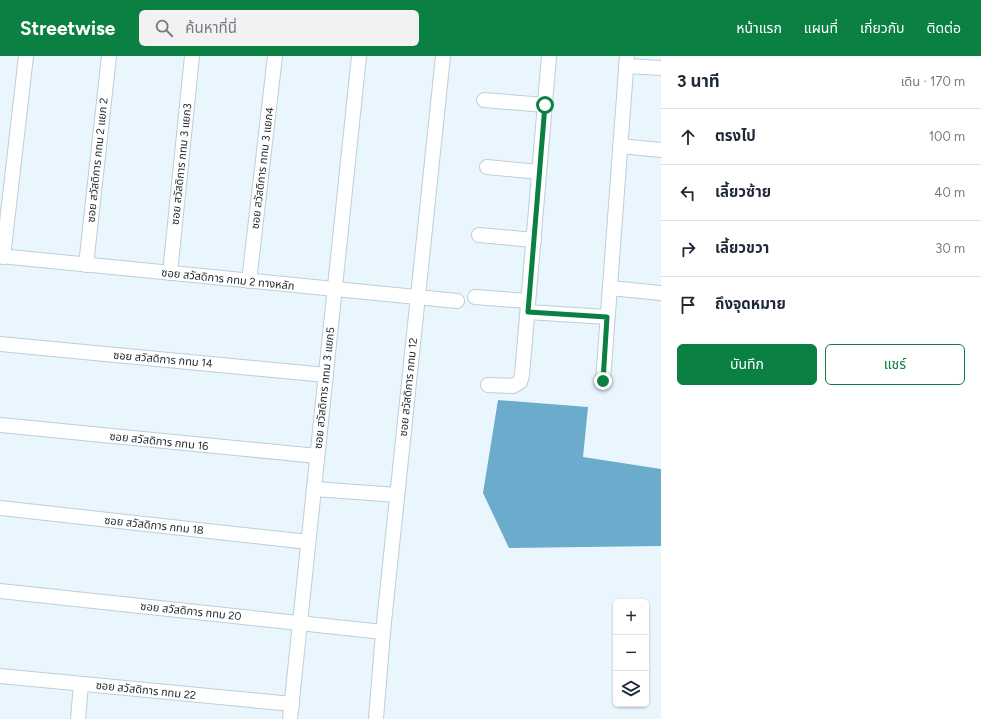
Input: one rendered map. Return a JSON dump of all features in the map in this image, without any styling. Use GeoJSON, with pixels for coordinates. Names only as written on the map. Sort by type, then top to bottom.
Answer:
{"type":"FeatureCollection","features":[{"type":"Feature","properties":{"kind":"street"},"geometry":{"type":"LineString","coordinates":[[2,256],[26,56]]}},
{"type":"Feature","properties":{"kind":"street","name":"ซอย สวัสดิการ กทม 2 แยก 2"},"geometry":{"type":"LineString","coordinates":[[86,265],[109,56]]}},
{"type":"Feature","properties":{"kind":"street","name":"ซอย สวัสดิการ กทม 3 แยก3"},"geometry":{"type":"LineString","coordinates":[[170,273],[192,56]]}},
{"type":"Feature","properties":{"kind":"street","name":"ซอย สวัสดิการ กทม 3 แยก4"},"geometry":{"type":"LineString","coordinates":[[249,281],[275,56]]}},
{"type":"Feature","properties":{"kind":"street","name":"ซอย สวัสดิการ กทม 3 แยก5"},"geometry":{"type":"LineString","coordinates":[[290,719],[359,56]]}},
{"type":"Feature","properties":{"kind":"street","name":"ซอย สวัสดิการ กทม 12"},"geometry":{"type":"LineString","coordinates":[[376,719],[383,632],[443,56]]}},
{"type":"Feature","properties":{"kind":"street"},"geometry":{"type":"LineString","coordinates":[[488,385],[513,386],[520,382],[522,374],[549,56]]}},
{"type":"Feature","properties":{"kind":"street"},"geometry":{"type":"LineString","coordinates":[[603,381],[626,61],[661,68]]}},
{"type":"Feature","properties":{"kind":"street"},"geometry":{"type":"LineString","coordinates":[[484,100],[545,105]]}},
{"type":"Feature","properties":{"kind":"street"},"geometry":{"type":"LineString","coordinates":[[620,146],[661,150]]}},
{"type":"Feature","properties":{"kind":"street"},"geometry":{"type":"LineString","coordinates":[[487,167],[539,172]]}},
{"type":"Feature","properties":{"kind":"street"},"geometry":{"type":"LineString","coordinates":[[479,235],[534,240]]}},
{"type":"Feature","properties":{"kind":"street","name":"ซอย สวัสดิการ กทม 2 ทางหลัก"},"geometry":{"type":"LineString","coordinates":[[2,256],[457,301]]}},
{"type":"Feature","properties":{"kind":"street"},"geometry":{"type":"LineString","coordinates":[[610,288],[661,293]]}},
{"type":"Feature","properties":{"kind":"street"},"geometry":{"type":"LineString","coordinates":[[475,297],[528,307],[607,317]]}},
{"type":"Feature","properties":{"kind":"street","name":"ซอย สวัสดิการ กทม 14"},"geometry":{"type":"LineString","coordinates":[[0,344],[326,374]]}},
{"type":"Feature","properties":{"kind":"street","name":"ซอย สวัสดิการ กทม 16"},"geometry":{"type":"LineString","coordinates":[[0,425],[317,456]]}},
{"type":"Feature","properties":{"kind":"street"},"geometry":{"type":"LineString","coordinates":[[315,488],[397,495]]}},
{"type":"Feature","properties":{"kind":"street","name":"ซอย สวัสดิการ กทม 18"},"geometry":{"type":"LineString","coordinates":[[0,508],[308,542]]}},
{"type":"Feature","properties":{"kind":"street","name":"ซอย สวัสดิการ กทม 20"},"geometry":{"type":"LineString","coordinates":[[0,591],[383,632]]}},
{"type":"Feature","properties":{"kind":"street","name":"ซอย สวัสดิการ กทม 22"},"geometry":{"type":"LineString","coordinates":[[0,676],[292,704]]}},
{"type":"Feature","properties":{"kind":"street"},"geometry":{"type":"LineString","coordinates":[[78,719],[81,684]]}},
{"type":"Feature","properties":{"kind":"water"},"geometry":{"type":"Polygon","coordinates":[[[498,400],[588,407],[583,457],[661,469],[661,546],[509,548],[483,493],[498,400]]]}},
{"type":"Feature","properties":{"kind":"route"},"geometry":{"type":"LineString","coordinates":[[545,105],[528,312],[607,317],[603,381]]}}]}
